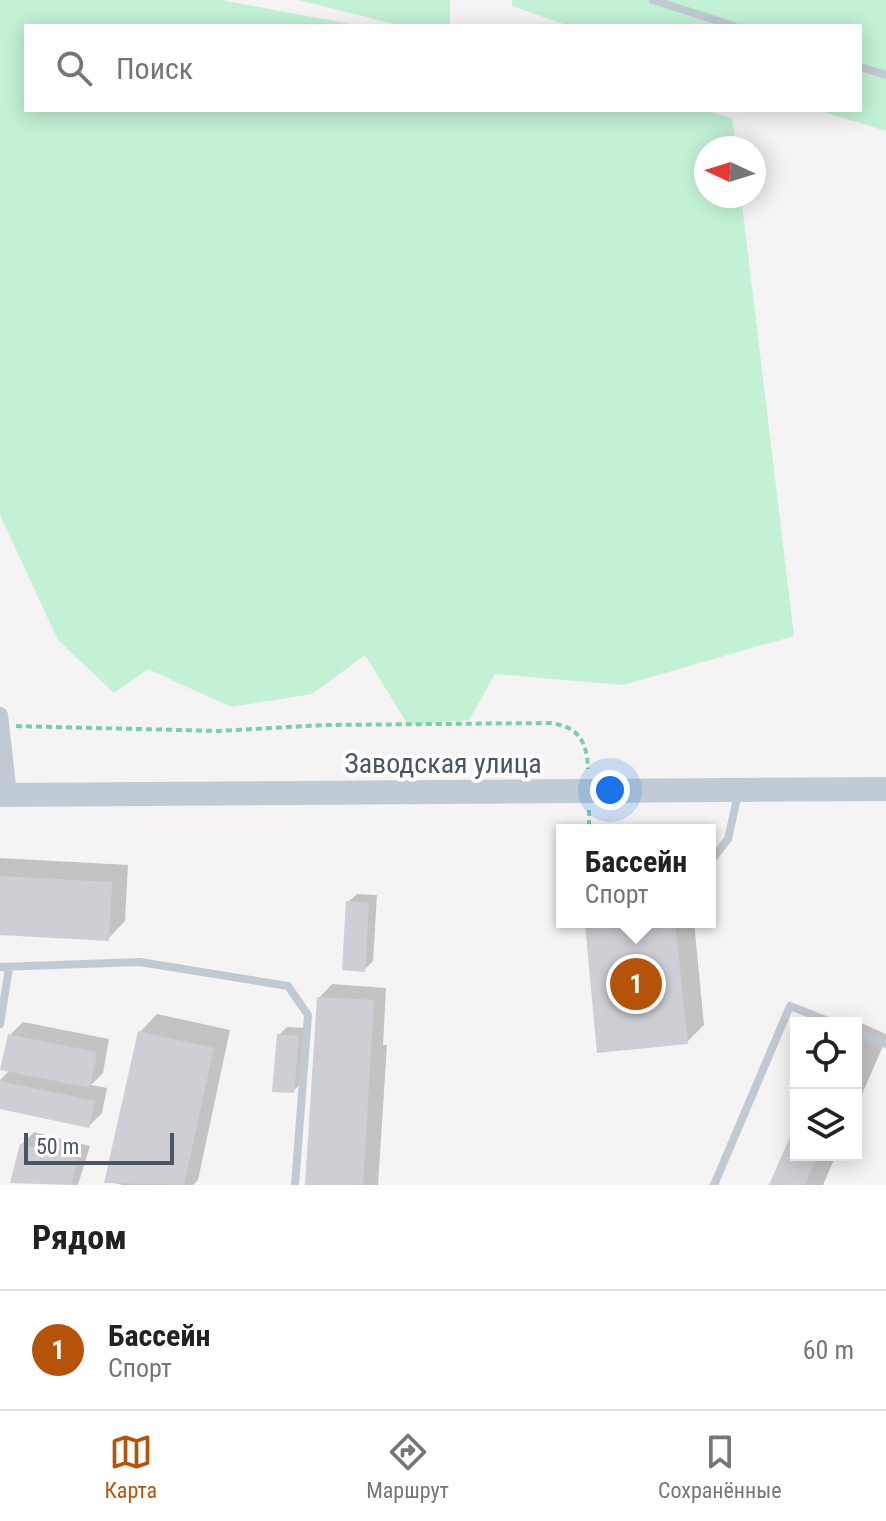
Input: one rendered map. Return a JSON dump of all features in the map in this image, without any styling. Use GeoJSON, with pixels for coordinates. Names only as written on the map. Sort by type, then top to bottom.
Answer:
{"type":"FeatureCollection","features":[{"type":"Feature","properties":{"kind":"main road","name":"Заводская улица"},"geometry":{"type":"LineString","coordinates":[[4,795],[886,789]]}},
{"type":"Feature","properties":{"kind":"street"},"geometry":{"type":"LineString","coordinates":[[1,721],[4,795]]}},
{"type":"Feature","properties":{"kind":"lane"},"geometry":{"type":"LineString","coordinates":[[653,0],[728,24]]}},
{"type":"Feature","properties":{"kind":"lane"},"geometry":{"type":"LineString","coordinates":[[862,68],[886,75]]}},
{"type":"Feature","properties":{"kind":"lane"},"geometry":{"type":"LineString","coordinates":[[716,854],[728,839],[738,789]]}},
{"type":"Feature","properties":{"kind":"lane"},"geometry":{"type":"LineString","coordinates":[[0,1024],[5,968],[140,962],[288,986],[308,1015],[295,1185]]}},
{"type":"Feature","properties":{"kind":"lane"},"geometry":{"type":"LineString","coordinates":[[714,1185],[790,1006],[818,1017]]}},
{"type":"Feature","properties":{"kind":"lane"},"geometry":{"type":"LineString","coordinates":[[862,1034],[886,1044]]}},
{"type":"Feature","properties":{"kind":"path"},"geometry":{"type":"LineString","coordinates":[[1,721],[218,731],[325,725],[551,723],[569,726],[587,749],[589,824]]}},
{"type":"Feature","properties":{"kind":"green space"},"geometry":{"type":"Polygon","coordinates":[[[0,0],[221,0],[350,24],[24,24],[24,112],[711,112],[732,118],[734,136],[694,136],[694,208],[742,208],[794,636],[623,685],[495,674],[469,720],[408,725],[365,655],[312,694],[231,707],[148,669],[114,693],[58,640],[0,515],[0,0]]]}},
{"type":"Feature","properties":{"kind":"green space"},"geometry":{"type":"Polygon","coordinates":[[[299,0],[450,0],[450,24],[394,24],[299,0]]]}},
{"type":"Feature","properties":{"kind":"green space"},"geometry":{"type":"Polygon","coordinates":[[[512,0],[886,0],[886,131],[824,112],[862,112],[862,24],[563,24],[512,6],[512,0]]]}},
{"type":"Feature","properties":{"kind":"building"},"geometry":{"type":"Polygon","coordinates":[[[0,876],[112,882],[109,941],[0,935],[0,876]]]}},
{"type":"Feature","properties":{"kind":"building"},"geometry":{"type":"Polygon","coordinates":[[[346,901],[369,903],[365,972],[342,970],[346,901]]]}},
{"type":"Feature","properties":{"kind":"building"},"geometry":{"type":"Polygon","coordinates":[[[585,928],[676,928],[688,1044],[597,1053],[585,928]]]}},
{"type":"Feature","properties":{"kind":"building"},"geometry":{"type":"Polygon","coordinates":[[[317,997],[374,1000],[363,1185],[305,1185],[317,997]]]}},
{"type":"Feature","properties":{"kind":"building"},"geometry":{"type":"Polygon","coordinates":[[[138,1031],[214,1048],[184,1185],[104,1183],[138,1031]]]}},
{"type":"Feature","properties":{"kind":"building"},"geometry":{"type":"Polygon","coordinates":[[[8,1034],[97,1052],[90,1088],[0,1070],[8,1034]]]}},
{"type":"Feature","properties":{"kind":"building"},"geometry":{"type":"Polygon","coordinates":[[[277,1034],[299,1036],[294,1093],[272,1092],[277,1034]]]}},
{"type":"Feature","properties":{"kind":"building"},"geometry":{"type":"Polygon","coordinates":[[[0,1081],[95,1101],[89,1128],[0,1109],[0,1081]]]}},
{"type":"Feature","properties":{"kind":"building"},"geometry":{"type":"Polygon","coordinates":[[[790,1137],[790,1161],[815,1161],[805,1185],[769,1185],[790,1137]]]}},
{"type":"Feature","properties":{"kind":"building"},"geometry":{"type":"Polygon","coordinates":[[[20,1144],[78,1159],[71,1185],[10,1183],[20,1144]]]}},
{"type":"Feature","properties":{"kind":"place","name":"Бассейн"},"geometry":{"type":"Point","coordinates":[636,984]}}]}
